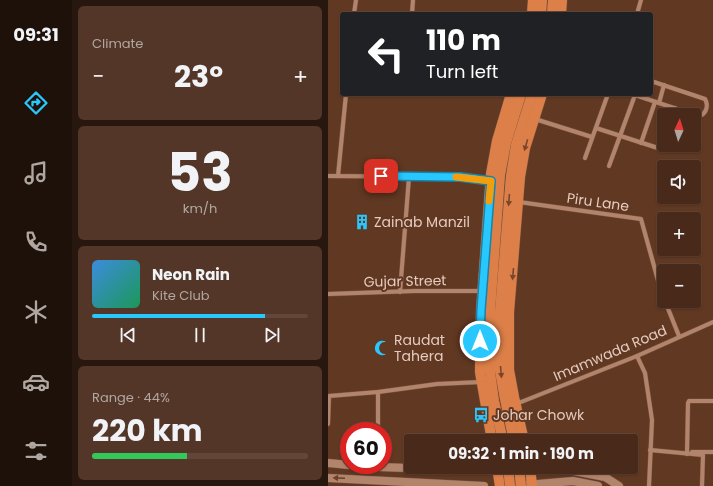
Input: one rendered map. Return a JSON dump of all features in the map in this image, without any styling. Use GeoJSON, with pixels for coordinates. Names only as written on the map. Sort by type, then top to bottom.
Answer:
{"type":"FeatureCollection","features":[{"type":"Feature","properties":{"kind":"main road"},"geometry":{"type":"LineString","coordinates":[[532,12],[533,0]]}},
{"type":"Feature","properties":{"kind":"main road"},"geometry":{"type":"LineString","coordinates":[[541,12],[542,0]]}},
{"type":"Feature","properties":{"kind":"main road"},"geometry":{"type":"LineString","coordinates":[[552,12],[553,0]]}},
{"type":"Feature","properties":{"kind":"main road"},"geometry":{"type":"LineString","coordinates":[[561,12],[562,0]]}},
{"type":"Feature","properties":{"kind":"main road"},"geometry":{"type":"LineString","coordinates":[[491,434],[480,372],[482,291],[491,181],[497,141],[510,96]]}},
{"type":"Feature","properties":{"kind":"main road"},"geometry":{"type":"LineString","coordinates":[[501,434],[494,401],[490,372],[490,311],[500,175],[506,143],[520,96]]}},
{"type":"Feature","properties":{"kind":"main road"},"geometry":{"type":"LineString","coordinates":[[512,434],[500,371],[500,311],[511,176],[516,145],[531,96]]}},
{"type":"Feature","properties":{"kind":"main road"},"geometry":{"type":"LineString","coordinates":[[522,434],[509,370],[509,312],[520,177],[525,148],[541,96]]}},
{"type":"Feature","properties":{"kind":"main road"},"geometry":{"type":"LineString","coordinates":[[328,463],[340,464]]}},
{"type":"Feature","properties":{"kind":"main road"},"geometry":{"type":"LineString","coordinates":[[392,467],[404,467]]}},
{"type":"Feature","properties":{"kind":"main road"},"geometry":{"type":"LineString","coordinates":[[462,474],[462,484]]}},
{"type":"Feature","properties":{"kind":"main road"},"geometry":{"type":"LineString","coordinates":[[498,474],[500,486]]}},
{"type":"Feature","properties":{"kind":"main road"},"geometry":{"type":"LineString","coordinates":[[509,474],[510,486]]}},
{"type":"Feature","properties":{"kind":"main road"},"geometry":{"type":"LineString","coordinates":[[520,474],[521,486]]}},
{"type":"Feature","properties":{"kind":"main road"},"geometry":{"type":"LineString","coordinates":[[531,474],[532,485]]}},
{"type":"Feature","properties":{"kind":"main road"},"geometry":{"type":"LineString","coordinates":[[590,474],[605,477],[619,486]]}},
{"type":"Feature","properties":{"kind":"main road"},"geometry":{"type":"LineString","coordinates":[[328,478],[484,486]]}},
{"type":"Feature","properties":{"kind":"main road"},"geometry":{"type":"LineString","coordinates":[[515,486],[573,481],[598,486]]}},
{"type":"Feature","properties":{"kind":"street"},"geometry":{"type":"LineString","coordinates":[[354,12],[356,0]]}},
{"type":"Feature","properties":{"kind":"street"},"geometry":{"type":"LineString","coordinates":[[412,12],[413,0]]}},
{"type":"Feature","properties":{"kind":"street"},"geometry":{"type":"LineString","coordinates":[[637,12],[641,0]]}},
{"type":"Feature","properties":{"kind":"street"},"geometry":{"type":"LineString","coordinates":[[653,82],[705,99],[707,102],[704,114],[701,116]]}},
{"type":"Feature","properties":{"kind":"street"},"geometry":{"type":"LineString","coordinates":[[641,143],[664,85]]}},
{"type":"Feature","properties":{"kind":"street"},"geometry":{"type":"LineString","coordinates":[[338,176],[346,96]]}},
{"type":"Feature","properties":{"kind":"street"},"geometry":{"type":"LineString","coordinates":[[585,158],[607,96]]}},
{"type":"Feature","properties":{"kind":"street"},"geometry":{"type":"LineString","coordinates":[[608,166],[633,96]]}},
{"type":"Feature","properties":{"kind":"street"},"geometry":{"type":"LineString","coordinates":[[640,96],[675,108]]}},
{"type":"Feature","properties":{"kind":"street"},"geometry":{"type":"LineString","coordinates":[[534,119],[592,137]]}},
{"type":"Feature","properties":{"kind":"street"},"geometry":{"type":"LineString","coordinates":[[596,128],[657,148]]}},
{"type":"Feature","properties":{"kind":"street"},"geometry":{"type":"LineString","coordinates":[[328,176],[460,177],[491,181]]}},
{"type":"Feature","properties":{"kind":"street"},"geometry":{"type":"LineString","coordinates":[[400,292],[409,177]]}},
{"type":"Feature","properties":{"kind":"street","name":"Piru Lane"},"geometry":{"type":"LineString","coordinates":[[519,202],[641,219],[657,277]]}},
{"type":"Feature","properties":{"kind":"street","name":"Gujar Street"},"geometry":{"type":"LineString","coordinates":[[328,294],[482,291]]}},
{"type":"Feature","properties":{"kind":"street"},"geometry":{"type":"LineString","coordinates":[[669,308],[679,336]]}},
{"type":"Feature","properties":{"kind":"street","name":"Imamwada Road"},"geometry":{"type":"LineString","coordinates":[[515,404],[637,356],[713,322]]}},
{"type":"Feature","properties":{"kind":"street"},"geometry":{"type":"LineString","coordinates":[[637,356],[645,373],[652,420],[649,486]]}},
{"type":"Feature","properties":{"kind":"street"},"geometry":{"type":"LineString","coordinates":[[328,424],[329,396],[378,392],[437,384],[482,382]]}},
{"type":"Feature","properties":{"kind":"street"},"geometry":{"type":"LineString","coordinates":[[378,392],[378,422]]}},
{"type":"Feature","properties":{"kind":"street"},"geometry":{"type":"LineString","coordinates":[[687,453],[688,403],[689,401],[713,401]]}},
{"type":"Feature","properties":{"kind":"street"},"geometry":{"type":"LineString","coordinates":[[650,450],[703,455],[702,486]]}},
{"type":"Feature","properties":{"kind":"street"},"geometry":{"type":"LineString","coordinates":[[687,453],[713,452]]}},
{"type":"Feature","properties":{"kind":"slow traffic"},"geometry":{"type":"LineString","coordinates":[[456,177],[491,181],[489,201]]}},
{"type":"Feature","properties":{"kind":"place","name":"Zainab Manzil"},"geometry":{"type":"Point","coordinates":[362,222]}},
{"type":"Feature","properties":{"kind":"place","name":"Raudat Tahera"},"geometry":{"type":"Point","coordinates":[382,348]}},
{"type":"Feature","properties":{"kind":"place","name":"Johar Chowk"},"geometry":{"type":"Point","coordinates":[481,415]}},
{"type":"Feature","properties":{"kind":"route"},"geometry":{"type":"LineString","coordinates":[[381,176],[460,177],[491,181],[480,341]]}}]}
